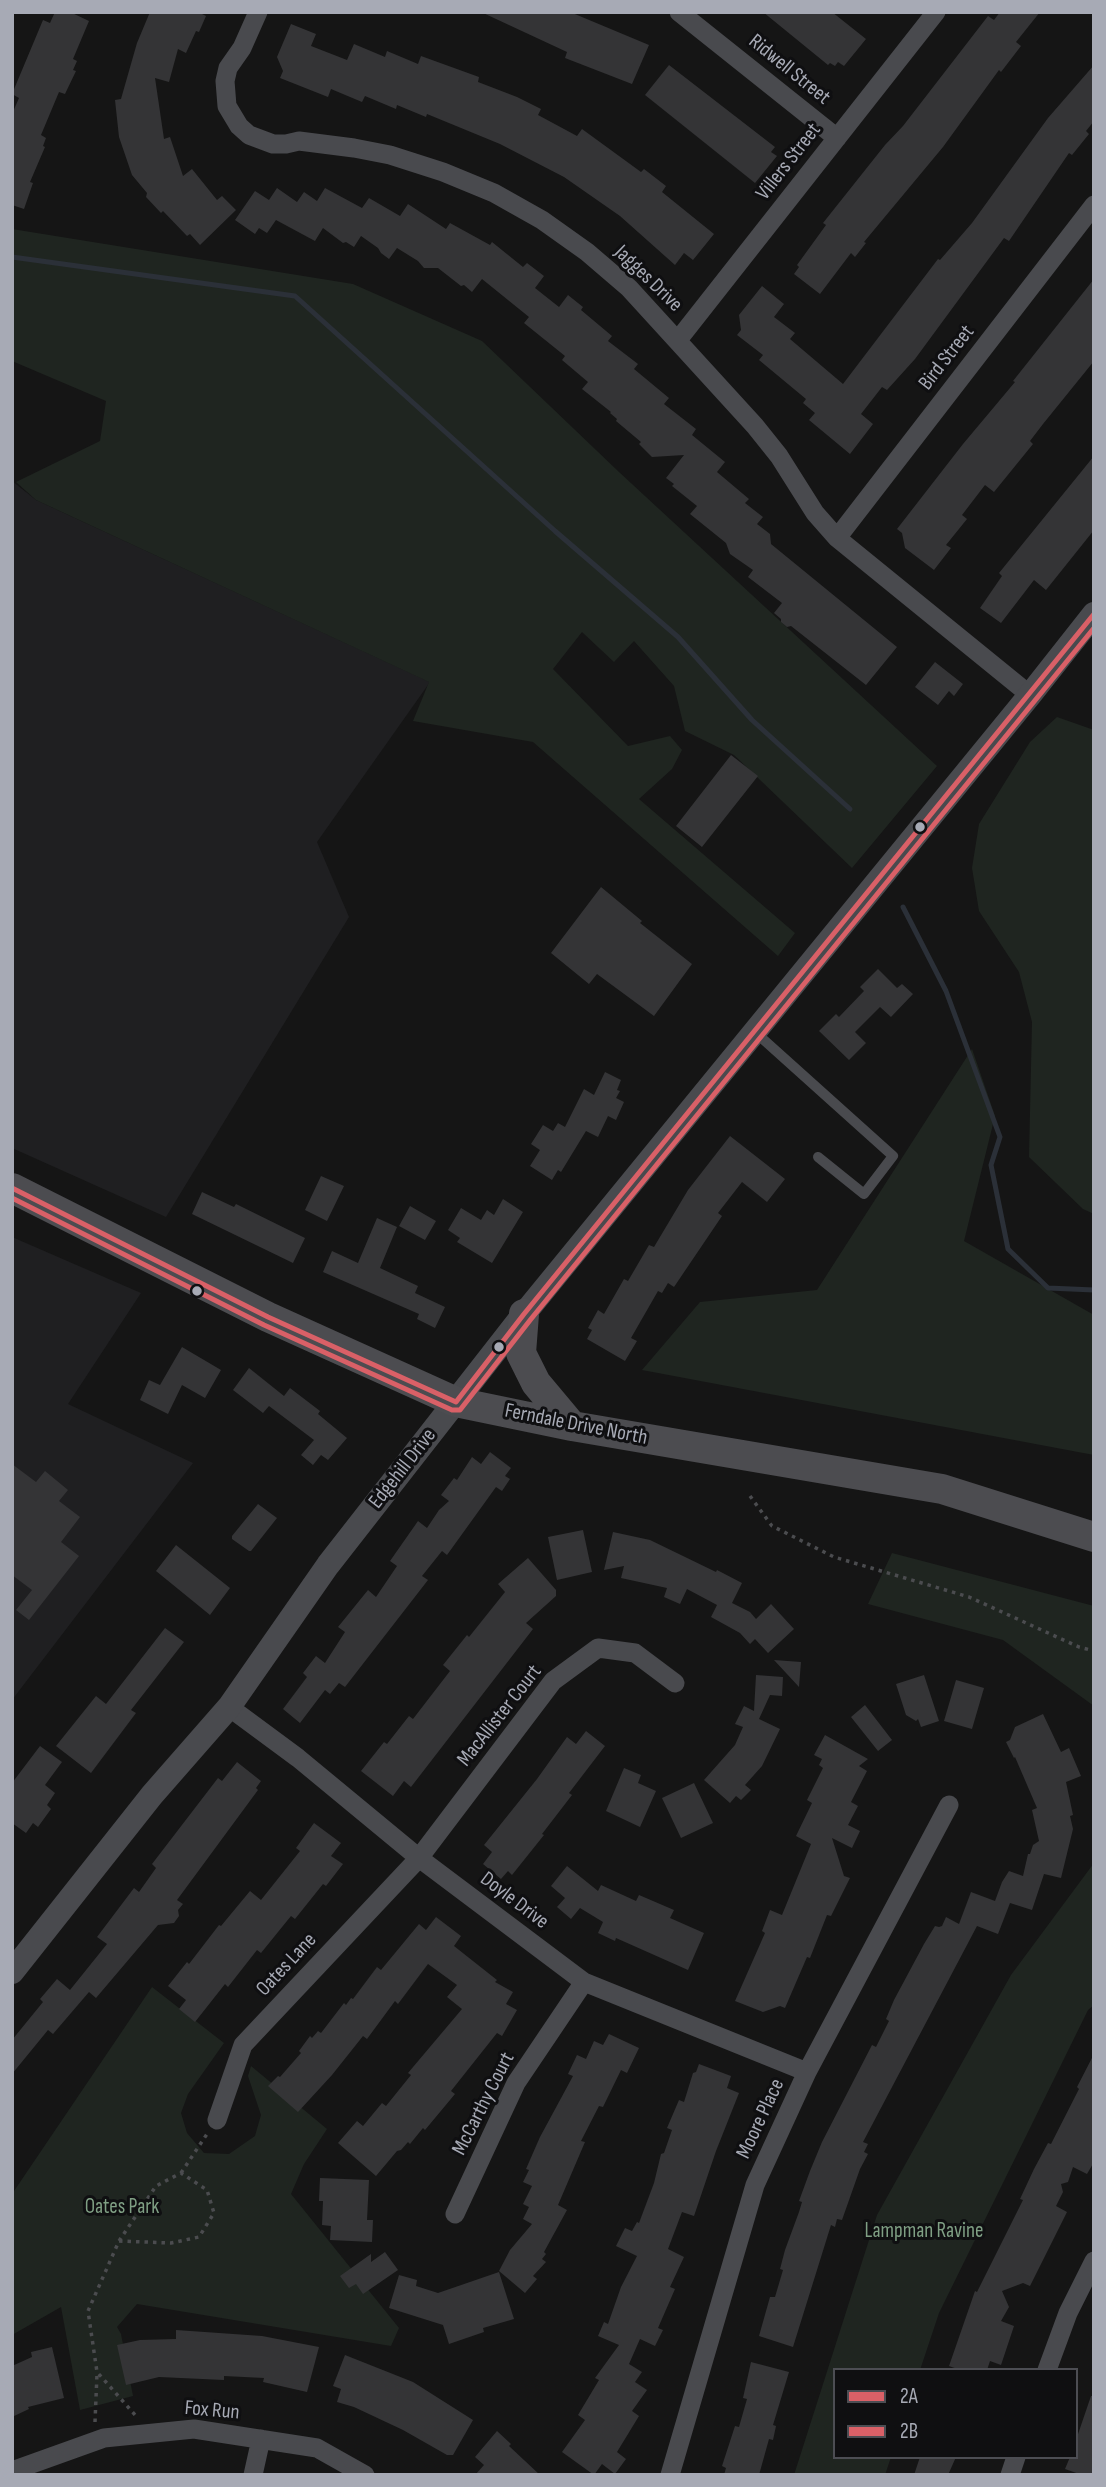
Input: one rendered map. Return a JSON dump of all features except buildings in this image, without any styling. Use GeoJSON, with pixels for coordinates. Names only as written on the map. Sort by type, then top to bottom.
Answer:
{"type":"FeatureCollection","features":[{"type":"Feature","properties":{"kind":"main road","name":"Ferndale Drive North"},"geometry":{"type":"LineString","coordinates":[[12,1188],[268,1317],[456,1402],[572,1426],[943,1489],[1094,1536]]}},
{"type":"Feature","properties":{"kind":"main road"},"geometry":{"type":"LineString","coordinates":[[524,1314],[521,1353],[536,1383],[572,1426]]}},
{"type":"Feature","properties":{"kind":"street","name":"Jagges Drive"},"geometry":{"type":"LineString","coordinates":[[258,12],[242,48],[228,68],[225,81],[227,106],[232,117],[249,135],[272,144],[299,141],[390,155],[443,172],[494,193],[542,220],[587,252],[629,288],[755,426],[779,456],[815,513],[837,538],[1030,695]]}},
{"type":"Feature","properties":{"kind":"street","name":"Ridwell Street"},"geometry":{"type":"LineString","coordinates":[[679,12],[837,138]]}},
{"type":"Feature","properties":{"kind":"street","name":"Villers Street"},"geometry":{"type":"LineString","coordinates":[[678,340],[936,12]]}},
{"type":"Feature","properties":{"kind":"street","name":"Bird Street"},"geometry":{"type":"LineString","coordinates":[[837,538],[1094,205]]}},
{"type":"Feature","properties":{"kind":"street","name":"Edgehill Drive"},"geometry":{"type":"LineString","coordinates":[[12,1972],[152,1796],[229,1707],[328,1565],[524,1314],[1094,614]]}},
{"type":"Feature","properties":{"kind":"street","name":"MacAllister Court"},"geometry":{"type":"LineString","coordinates":[[419,1857],[553,1681],[598,1648],[635,1653],[675,1683]]}},
{"type":"Feature","properties":{"kind":"street","name":"Doyle Drive"},"geometry":{"type":"LineString","coordinates":[[229,1707],[583,1982],[807,2072]]}},
{"type":"Feature","properties":{"kind":"street","name":"Moore Place"},"geometry":{"type":"LineString","coordinates":[[670,2475],[755,2185],[807,2072],[949,1805]]}},
{"type":"Feature","properties":{"kind":"street","name":"Oates Lane"},"geometry":{"type":"LineString","coordinates":[[217,2120],[243,2045],[419,1857]]}},
{"type":"Feature","properties":{"kind":"street","name":"McCarthy Court"},"geometry":{"type":"LineString","coordinates":[[455,2214],[516,2083],[583,1982]]}},
{"type":"Feature","properties":{"kind":"street"},"geometry":{"type":"LineString","coordinates":[[1049,2368],[1068,2313],[1094,2261]]}},
{"type":"Feature","properties":{"kind":"street","name":"Fox Run"},"geometry":{"type":"LineString","coordinates":[[12,2472],[104,2438],[194,2428],[317,2448],[365,2475]]}},
{"type":"Feature","properties":{"kind":"street"},"geometry":{"type":"LineString","coordinates":[[253,2475],[261,2439]]}},
{"type":"Feature","properties":{"kind":"lane"},"geometry":{"type":"LineString","coordinates":[[754,1032],[893,1156],[864,1194],[818,1157]]}},
{"type":"Feature","properties":{"kind":"path"},"geometry":{"type":"LineString","coordinates":[[750,1496],[772,1527],[834,1558],[969,1597],[1079,1647],[1094,1651]]}},
{"type":"Feature","properties":{"kind":"path"},"geometry":{"type":"LineString","coordinates":[[95,2441],[97,2372],[88,2311],[119,2241],[156,2186],[181,2173],[217,2120]]}},
{"type":"Feature","properties":{"kind":"path"},"geometry":{"type":"LineString","coordinates":[[119,2241],[171,2243],[199,2237],[214,2213],[207,2190],[181,2173]]}},
{"type":"Feature","properties":{"kind":"path"},"geometry":{"type":"LineString","coordinates":[[97,2372],[152,2433]]}},
{"type":"Feature","properties":{"kind":"shaded area"},"geometry":{"type":"Polygon","coordinates":[[[12,481],[36,500],[430,682],[317,842],[349,917],[166,1217],[12,1148],[12,481]]]}},
{"type":"Feature","properties":{"kind":"shaded area"},"geometry":{"type":"Polygon","coordinates":[[[12,1237],[141,1293],[68,1404],[193,1463],[12,1700],[12,1237]]]}},
{"type":"Feature","properties":{"kind":"green space"},"geometry":{"type":"Polygon","coordinates":[[[12,229],[353,284],[482,341],[619,472],[937,766],[852,868],[734,755],[685,731],[674,686],[634,641],[614,662],[582,632],[553,669],[628,746],[670,736],[682,750],[672,769],[639,799],[795,933],[778,956],[533,742],[413,721],[429,682],[36,500],[16,482],[100,441],[106,401],[12,361],[12,229]]]}},
{"type":"Feature","properties":{"kind":"green space"},"geometry":{"type":"Polygon","coordinates":[[[1057,717],[1094,730],[1094,1214],[1083,1209],[1029,1157],[1032,1022],[1019,972],[979,911],[972,868],[979,824],[1030,742],[1057,717]]]}},
{"type":"Feature","properties":{"kind":"green space"},"geometry":{"type":"Polygon","coordinates":[[[972,1049],[995,1116],[964,1241],[1094,1315],[1094,1455],[642,1370],[700,1302],[817,1290],[972,1049]]]}},
{"type":"Feature","properties":{"kind":"green space"},"geometry":{"type":"Polygon","coordinates":[[[892,1553],[1094,1606],[1094,1706],[1003,1640],[868,1604],[892,1553]]]}},
{"type":"Feature","properties":{"kind":"green space","name":"Lampman Ravine"},"geometry":{"type":"Polygon","coordinates":[[[1094,1863],[1094,2005],[1088,2010],[939,2313],[921,2368],[833,2368],[833,2459],[890,2459],[885,2475],[794,2475],[877,2215],[1011,1975],[1094,1863]]]}},
{"type":"Feature","properties":{"kind":"green space","name":"Oates Park"},"geometry":{"type":"Polygon","coordinates":[[[152,1987],[224,2043],[188,2094],[181,2113],[187,2133],[204,2153],[229,2154],[255,2136],[261,2115],[248,2076],[251,2066],[327,2129],[304,2164],[291,2194],[399,2328],[391,2346],[137,2304],[117,2327],[121,2334],[133,2396],[80,2410],[61,2307],[12,2335],[12,2194],[152,1987]]]}},
{"type":"Feature","properties":{"kind":"waterway"},"geometry":{"type":"LineString","coordinates":[[12,257],[295,296],[555,531],[678,637],[752,720],[850,809]]}},
{"type":"Feature","properties":{"kind":"waterway"},"geometry":{"type":"LineString","coordinates":[[903,907],[946,991],[1000,1137],[991,1165],[1008,1249],[1048,1288],[1094,1290]]}},
{"type":"Feature","properties":{"kind":"transit line","name":"2A"},"geometry":{"type":"LineString","coordinates":[[12,1188],[268,1317],[456,1402],[524,1314],[1094,614]]}},
{"type":"Feature","properties":{"kind":"transit line","name":"2B"},"geometry":{"type":"LineString","coordinates":[[12,1198],[264,1325],[452,1410],[460,1410],[531,1319],[1094,628]]}}]}
